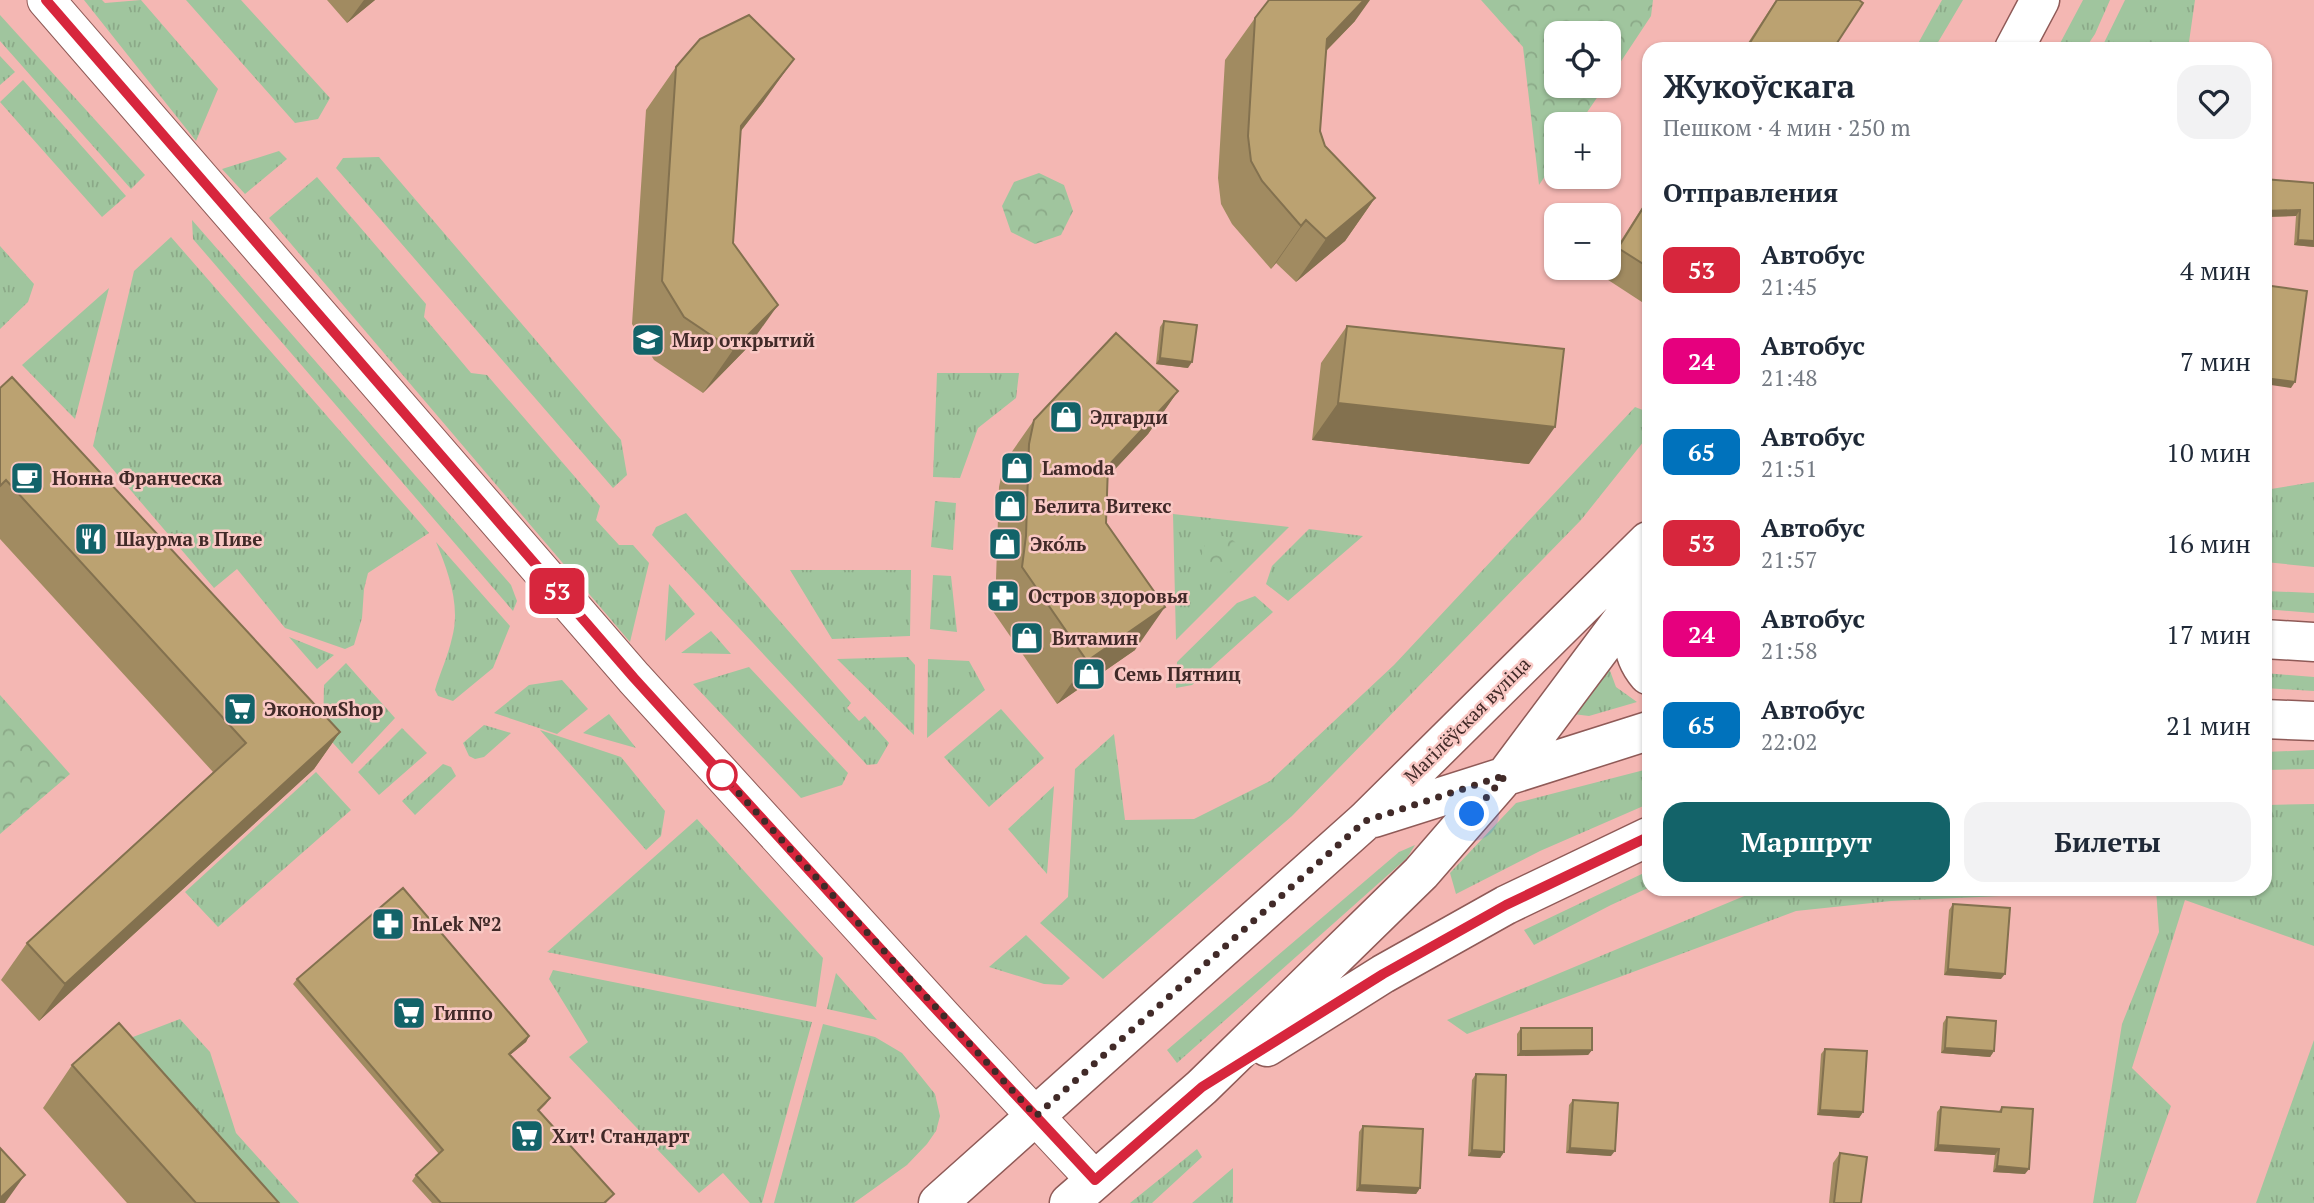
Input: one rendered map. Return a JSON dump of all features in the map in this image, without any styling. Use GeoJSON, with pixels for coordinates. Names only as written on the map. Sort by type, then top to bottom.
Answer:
{"type":"FeatureCollection","features":[{"type":"Feature","properties":{"kind":"main road"},"geometry":{"type":"LineString","coordinates":[[46,0],[626,670],[1036,1116],[1082,1191],[1202,1087],[1421,873],[1506,775],[1642,593]]}},
{"type":"Feature","properties":{"kind":"main road"},"geometry":{"type":"LineString","coordinates":[[2018,42],[2040,0]]}},
{"type":"Feature","properties":{"kind":"main road","name":"Магілёўская вуліца"},"geometry":{"type":"LineString","coordinates":[[938,1203],[1365,821],[1642,547]]}},
{"type":"Feature","properties":{"kind":"main road"},"geometry":{"type":"LineString","coordinates":[[1642,603],[1633,630],[1635,651],[1642,668]]}},
{"type":"Feature","properties":{"kind":"main road"},"geometry":{"type":"LineString","coordinates":[[2272,639],[2314,642]]}},
{"type":"Feature","properties":{"kind":"main road"},"geometry":{"type":"LineString","coordinates":[[2272,719],[2314,721]]}},
{"type":"Feature","properties":{"kind":"main road"},"geometry":{"type":"LineString","coordinates":[[1365,821],[1642,733]]}},
{"type":"Feature","properties":{"kind":"main road"},"geometry":{"type":"LineString","coordinates":[[1202,1087],[1405,961],[1506,905],[1642,840]]}},
{"type":"Feature","properties":{"kind":"green space"},"geometry":{"type":"Polygon","coordinates":[[[84,0],[102,0],[105,3],[141,0],[218,89],[196,141],[84,0]]]}},
{"type":"Feature","properties":{"kind":"green space"},"geometry":{"type":"Polygon","coordinates":[[[186,0],[241,0],[330,98],[318,119],[295,123],[186,0]]]}},
{"type":"Feature","properties":{"kind":"green space"},"geometry":{"type":"Polygon","coordinates":[[[1481,0],[1653,0],[1651,16],[1621,61],[1621,21],[1544,21],[1544,98],[1597,98],[1587,112],[1544,112],[1544,178],[1539,185],[1523,47],[1481,0]]]}},
{"type":"Feature","properties":{"kind":"green space"},"geometry":{"type":"Polygon","coordinates":[[[1942,0],[1963,0],[1938,42],[1919,42],[1942,0]]]}},
{"type":"Feature","properties":{"kind":"green space"},"geometry":{"type":"Polygon","coordinates":[[[2083,0],[2110,0],[2090,42],[2061,42],[2083,0]]]}},
{"type":"Feature","properties":{"kind":"green space"},"geometry":{"type":"Polygon","coordinates":[[[2125,0],[2195,0],[2189,42],[2104,42],[2125,0]]]}},
{"type":"Feature","properties":{"kind":"green space"},"geometry":{"type":"Polygon","coordinates":[[[0,15],[145,175],[131,189],[0,41],[0,15]]]}},
{"type":"Feature","properties":{"kind":"green space"},"geometry":{"type":"Polygon","coordinates":[[[0,56],[15,72],[0,85],[0,56]]]}},
{"type":"Feature","properties":{"kind":"green space"},"geometry":{"type":"Polygon","coordinates":[[[23,80],[126,196],[102,217],[0,102],[23,80]]]}},
{"type":"Feature","properties":{"kind":"green space"},"geometry":{"type":"Polygon","coordinates":[[[279,151],[287,159],[245,194],[222,169],[279,151]]]}},
{"type":"Feature","properties":{"kind":"green space"},"geometry":{"type":"Polygon","coordinates":[[[379,157],[621,440],[627,475],[613,488],[336,168],[343,158],[379,157]]]}},
{"type":"Feature","properties":{"kind":"green space"},"geometry":{"type":"Polygon","coordinates":[[[1039,173],[1064,185],[1073,211],[1061,235],[1035,244],[1011,232],[1002,206],[1014,182],[1039,173]]]}},
{"type":"Feature","properties":{"kind":"green space"},"geometry":{"type":"Polygon","coordinates":[[[317,177],[426,304],[424,317],[471,373],[487,375],[600,506],[596,520],[619,545],[633,545],[649,563],[630,642],[269,218],[317,177]]]}},
{"type":"Feature","properties":{"kind":"green space"},"geometry":{"type":"Polygon","coordinates":[[[192,220],[511,585],[517,601],[513,611],[193,239],[192,220]]]}},
{"type":"Feature","properties":{"kind":"green space"},"geometry":{"type":"Polygon","coordinates":[[[171,237],[429,533],[368,573],[362,618],[354,645],[345,649],[285,628],[237,569],[214,588],[93,446],[134,271],[171,237]]]}},
{"type":"Feature","properties":{"kind":"green space"},"geometry":{"type":"Polygon","coordinates":[[[0,246],[34,284],[28,302],[0,329],[0,246]]]}},
{"type":"Feature","properties":{"kind":"green space"},"geometry":{"type":"Polygon","coordinates":[[[109,288],[75,419],[22,365],[109,288]]]}},
{"type":"Feature","properties":{"kind":"green space"},"geometry":{"type":"Polygon","coordinates":[[[937,373],[1019,373],[1016,398],[978,428],[960,478],[933,477],[937,373]]]}},
{"type":"Feature","properties":{"kind":"green space"},"geometry":{"type":"Polygon","coordinates":[[[1635,407],[1642,410],[1642,444],[1581,520],[1292,816],[1103,979],[1040,923],[1068,897],[1075,769],[1114,734],[1125,820],[1194,819],[1270,781],[1394,665],[1635,407]]]}},
{"type":"Feature","properties":{"kind":"green space"},"geometry":{"type":"Polygon","coordinates":[[[2314,482],[2314,567],[2272,563],[2272,489],[2314,482]]]}},
{"type":"Feature","properties":{"kind":"green space"},"geometry":{"type":"Polygon","coordinates":[[[935,501],[956,503],[953,550],[931,547],[935,501]]]}},
{"type":"Feature","properties":{"kind":"green space"},"geometry":{"type":"Polygon","coordinates":[[[686,513],[851,703],[847,708],[859,721],[865,716],[889,743],[877,764],[867,765],[652,535],[656,527],[686,513]]]}},
{"type":"Feature","properties":{"kind":"green space"},"geometry":{"type":"Polygon","coordinates":[[[1173,514],[1289,527],[1176,640],[1173,514]]]}},
{"type":"Feature","properties":{"kind":"green space"},"geometry":{"type":"Polygon","coordinates":[[[1309,529],[1363,536],[1288,601],[1266,584],[1272,566],[1309,529]]]}},
{"type":"Feature","properties":{"kind":"green space"},"geometry":{"type":"Polygon","coordinates":[[[1221,536],[1234,542],[1240,555],[1234,568],[1221,574],[1208,568],[1202,555],[1208,542],[1221,536]]]}},
{"type":"Feature","properties":{"kind":"green space"},"geometry":{"type":"Polygon","coordinates":[[[436,542],[510,626],[493,668],[453,701],[438,696],[435,690],[450,645],[455,614],[449,577],[436,542]]]}},
{"type":"Feature","properties":{"kind":"green space"},"geometry":{"type":"Polygon","coordinates":[[[790,570],[911,570],[910,636],[832,639],[790,570]]]}},
{"type":"Feature","properties":{"kind":"green space"},"geometry":{"type":"Polygon","coordinates":[[[933,575],[951,576],[957,632],[930,629],[933,575]]]}},
{"type":"Feature","properties":{"kind":"green space"},"geometry":{"type":"Polygon","coordinates":[[[669,584],[695,614],[665,641],[669,584]]]}},
{"type":"Feature","properties":{"kind":"green space"},"geometry":{"type":"Polygon","coordinates":[[[2272,591],[2314,593],[2314,613],[2272,610],[2272,591]]]}},
{"type":"Feature","properties":{"kind":"green space"},"geometry":{"type":"Polygon","coordinates":[[[1255,596],[1273,612],[1192,685],[1176,688],[1177,662],[1237,603],[1255,596]]]}},
{"type":"Feature","properties":{"kind":"green space"},"geometry":{"type":"Polygon","coordinates":[[[711,631],[731,654],[681,653],[711,631]]]}},
{"type":"Feature","properties":{"kind":"green space"},"geometry":{"type":"Polygon","coordinates":[[[289,637],[334,655],[317,669],[289,637]]]}},
{"type":"Feature","properties":{"kind":"green space"},"geometry":{"type":"Polygon","coordinates":[[[908,657],[915,665],[914,735],[837,659],[908,657]]]}},
{"type":"Feature","properties":{"kind":"green space"},"geometry":{"type":"Polygon","coordinates":[[[928,659],[969,661],[985,690],[927,738],[928,659]]]}},
{"type":"Feature","properties":{"kind":"green space"},"geometry":{"type":"Polygon","coordinates":[[[346,663],[395,718],[352,764],[323,732],[324,685],[346,663]]]}},
{"type":"Feature","properties":{"kind":"green space"},"geometry":{"type":"Polygon","coordinates":[[[749,667],[848,773],[842,785],[801,798],[693,684],[749,667]]]}},
{"type":"Feature","properties":{"kind":"green space"},"geometry":{"type":"Polygon","coordinates":[[[1609,668],[1616,687],[1637,702],[1589,716],[1573,714],[1609,668]]]}},
{"type":"Feature","properties":{"kind":"green space"},"geometry":{"type":"Polygon","coordinates":[[[2272,674],[2314,677],[2314,691],[2272,688],[2272,674]]]}},
{"type":"Feature","properties":{"kind":"green space"},"geometry":{"type":"Polygon","coordinates":[[[562,680],[588,709],[557,734],[494,713],[529,685],[562,680]]]}},
{"type":"Feature","properties":{"kind":"green space"},"geometry":{"type":"Polygon","coordinates":[[[0,695],[70,774],[0,834],[0,695]]]}},
{"type":"Feature","properties":{"kind":"green space"},"geometry":{"type":"Polygon","coordinates":[[[1001,709],[1044,758],[989,807],[944,757],[1001,709]]]}},
{"type":"Feature","properties":{"kind":"green space"},"geometry":{"type":"Polygon","coordinates":[[[609,714],[636,748],[583,733],[609,714]]]}},
{"type":"Feature","properties":{"kind":"green space"},"geometry":{"type":"Polygon","coordinates":[[[484,725],[511,733],[484,757],[475,759],[469,756],[463,743],[484,725]]]}},
{"type":"Feature","properties":{"kind":"green space"},"geometry":{"type":"Polygon","coordinates":[[[402,728],[427,753],[379,795],[358,772],[402,728]]]}},
{"type":"Feature","properties":{"kind":"green space"},"geometry":{"type":"Polygon","coordinates":[[[540,730],[621,757],[665,811],[661,836],[646,850],[540,730]]]}},
{"type":"Feature","properties":{"kind":"green space"},"geometry":{"type":"Polygon","coordinates":[[[2314,750],[2314,769],[2272,770],[2272,752],[2314,750]]]}},
{"type":"Feature","properties":{"kind":"green space"},"geometry":{"type":"Polygon","coordinates":[[[443,764],[451,767],[456,776],[415,815],[402,801],[443,764]]]}},
{"type":"Feature","properties":{"kind":"green space"},"geometry":{"type":"Polygon","coordinates":[[[1642,771],[1642,807],[1540,851],[1456,894],[1450,873],[1516,803],[1642,771]]]}},
{"type":"Feature","properties":{"kind":"green space"},"geometry":{"type":"Polygon","coordinates":[[[316,772],[351,810],[218,927],[185,892],[316,772]]]}},
{"type":"Feature","properties":{"kind":"green space"},"geometry":{"type":"Polygon","coordinates":[[[1054,786],[1047,874],[1008,829],[1054,786]]]}},
{"type":"Feature","properties":{"kind":"green space"},"geometry":{"type":"Polygon","coordinates":[[[2314,804],[2314,946],[2185,900],[2132,1068],[2171,1106],[2136,1203],[2093,1203],[2122,1024],[2159,932],[2156,896],[2272,896],[2272,805],[2314,804]]]}},
{"type":"Feature","properties":{"kind":"green space"},"geometry":{"type":"Polygon","coordinates":[[[697,819],[823,958],[816,1007],[547,952],[697,819]]]}},
{"type":"Feature","properties":{"kind":"green space"},"geometry":{"type":"Polygon","coordinates":[[[1415,845],[1407,858],[1177,1063],[1167,1050],[1399,852],[1415,845]]]}},
{"type":"Feature","properties":{"kind":"green space"},"geometry":{"type":"Polygon","coordinates":[[[1642,874],[1642,891],[1534,945],[1524,930],[1642,874]]]}},
{"type":"Feature","properties":{"kind":"green space"},"geometry":{"type":"Polygon","coordinates":[[[1744,896],[2000,896],[1891,901],[1796,911],[1467,1034],[1447,1020],[1744,896]]]}},
{"type":"Feature","properties":{"kind":"green space"},"geometry":{"type":"Polygon","coordinates":[[[1026,935],[1070,978],[1062,985],[1044,984],[989,967],[1026,935]]]}},
{"type":"Feature","properties":{"kind":"green space"},"geometry":{"type":"Polygon","coordinates":[[[553,970],[812,1022],[762,1203],[750,1203],[723,1173],[699,1193],[569,1057],[588,1042],[549,979],[553,970]]]}},
{"type":"Feature","properties":{"kind":"green space"},"geometry":{"type":"Polygon","coordinates":[[[836,973],[877,1020],[827,1009],[836,973]]]}},
{"type":"Feature","properties":{"kind":"green space"},"geometry":{"type":"Polygon","coordinates":[[[180,1019],[210,1052],[236,1133],[299,1203],[219,1203],[112,1045],[180,1019]]]}},
{"type":"Feature","properties":{"kind":"green space"},"geometry":{"type":"Polygon","coordinates":[[[823,1024],[875,1037],[902,1053],[935,1094],[940,1116],[936,1131],[907,1165],[854,1203],[774,1203],[823,1024]]]}},
{"type":"Feature","properties":{"kind":"green space"},"geometry":{"type":"Polygon","coordinates":[[[2314,1040],[2314,1203],[2256,1203],[2314,1040]]]}},
{"type":"Feature","properties":{"kind":"green space"},"geometry":{"type":"Polygon","coordinates":[[[1197,1149],[1202,1157],[1152,1203],[1130,1203],[1197,1149]]]}},
{"type":"Feature","properties":{"kind":"green space"},"geometry":{"type":"Polygon","coordinates":[[[1233,1168],[1233,1203],[1192,1203],[1233,1168]]]}},
{"type":"Feature","properties":{"kind":"building"},"geometry":{"type":"Polygon","coordinates":[[[1269,0],[1364,0],[1327,39],[1320,131],[1325,146],[1375,198],[1326,239],[1306,220],[1301,226],[1262,181],[1251,161],[1248,136],[1255,18],[1269,0]]]}},
{"type":"Feature","properties":{"kind":"building"},"geometry":{"type":"Polygon","coordinates":[[[1777,0],[1859,0],[1863,3],[1838,42],[1750,42],[1777,0]]]}},
{"type":"Feature","properties":{"kind":"building"},"geometry":{"type":"Polygon","coordinates":[[[749,15],[794,59],[741,126],[733,243],[778,305],[733,350],[684,317],[662,281],[676,67],[700,39],[749,15]]]}},
{"type":"Feature","properties":{"kind":"building"},"geometry":{"type":"Polygon","coordinates":[[[2272,180],[2314,183],[2314,241],[2298,240],[2300,210],[2272,211],[2272,180]]]}},
{"type":"Feature","properties":{"kind":"building"},"geometry":{"type":"Polygon","coordinates":[[[1642,210],[1642,263],[1621,250],[1621,243],[1642,210]]]}},
{"type":"Feature","properties":{"kind":"building"},"geometry":{"type":"Polygon","coordinates":[[[2272,286],[2307,291],[2295,382],[2272,379],[2272,286]]]}},
{"type":"Feature","properties":{"kind":"building"},"geometry":{"type":"Polygon","coordinates":[[[1164,321],[1197,325],[1192,362],[1160,358],[1164,321]]]}},
{"type":"Feature","properties":{"kind":"building"},"geometry":{"type":"Polygon","coordinates":[[[1347,326],[1564,349],[1555,427],[1338,403],[1347,326]]]}},
{"type":"Feature","properties":{"kind":"building"},"geometry":{"type":"Polygon","coordinates":[[[1116,333],[1178,391],[1108,466],[1106,523],[1165,607],[1087,661],[1022,567],[1026,536],[1029,444],[1034,420],[1116,333]]]}},
{"type":"Feature","properties":{"kind":"building"},"geometry":{"type":"Polygon","coordinates":[[[12,377],[340,732],[65,984],[27,943],[246,743],[6,480],[0,486],[0,388],[12,377]]]}},
{"type":"Feature","properties":{"kind":"building"},"geometry":{"type":"Polygon","coordinates":[[[403,888],[529,1036],[509,1054],[550,1098],[538,1110],[614,1194],[604,1203],[441,1203],[416,1175],[443,1150],[297,979],[403,888]]]}},
{"type":"Feature","properties":{"kind":"building"},"geometry":{"type":"Polygon","coordinates":[[[1953,904],[2010,908],[2005,974],[1948,969],[1953,904]]]}},
{"type":"Feature","properties":{"kind":"building"},"geometry":{"type":"Polygon","coordinates":[[[1947,1017],[1996,1021],[1994,1051],[1945,1048],[1947,1017]]]}},
{"type":"Feature","properties":{"kind":"building"},"geometry":{"type":"Polygon","coordinates":[[[119,1023],[279,1203],[196,1203],[72,1065],[119,1023]]]}},
{"type":"Feature","properties":{"kind":"building"},"geometry":{"type":"Polygon","coordinates":[[[1521,1028],[1592,1028],[1592,1050],[1521,1051],[1521,1028]]]}},
{"type":"Feature","properties":{"kind":"building"},"geometry":{"type":"Polygon","coordinates":[[[1825,1049],[1867,1051],[1863,1112],[1820,1110],[1825,1049]]]}},
{"type":"Feature","properties":{"kind":"building"},"geometry":{"type":"Polygon","coordinates":[[[1476,1074],[1506,1075],[1504,1152],[1472,1150],[1476,1074]]]}},
{"type":"Feature","properties":{"kind":"building"},"geometry":{"type":"Polygon","coordinates":[[[1573,1100],[1618,1103],[1615,1151],[1570,1148],[1573,1100]]]}},
{"type":"Feature","properties":{"kind":"building"},"geometry":{"type":"Polygon","coordinates":[[[1941,1107],[2001,1112],[2002,1107],[2033,1109],[2029,1169],[1997,1166],[1999,1149],[1938,1145],[1941,1107]]]}},
{"type":"Feature","properties":{"kind":"building"},"geometry":{"type":"Polygon","coordinates":[[[1363,1126],[1423,1129],[1420,1188],[1360,1185],[1363,1126]]]}},
{"type":"Feature","properties":{"kind":"building"},"geometry":{"type":"Polygon","coordinates":[[[0,1148],[25,1175],[0,1198],[0,1148]]]}},
{"type":"Feature","properties":{"kind":"building"},"geometry":{"type":"Polygon","coordinates":[[[1840,1153],[1867,1157],[1861,1203],[1834,1203],[1840,1153]]]}},
{"type":"Feature","properties":{"kind":"bus line","name":"53"},"geometry":{"type":"LineString","coordinates":[[46,0],[587,626],[1095,1180],[1202,1087],[1383,974],[1506,905],[1642,840]]}},
{"type":"Feature","properties":{"kind":"place","name":"Мир открытий"},"geometry":{"type":"Point","coordinates":[648,340]}},
{"type":"Feature","properties":{"kind":"place","name":"Эдгарди"},"geometry":{"type":"Point","coordinates":[1066,417]}},
{"type":"Feature","properties":{"kind":"place","name":"Lamoda"},"geometry":{"type":"Point","coordinates":[1017,468]}},
{"type":"Feature","properties":{"kind":"place","name":"Нонна Франческа"},"geometry":{"type":"Point","coordinates":[27,478]}},
{"type":"Feature","properties":{"kind":"place","name":"Белита Витекс"},"geometry":{"type":"Point","coordinates":[1010,506]}},
{"type":"Feature","properties":{"kind":"place","name":"Шаурма в Пиве"},"geometry":{"type":"Point","coordinates":[91,539]}},
{"type":"Feature","properties":{"kind":"place","name":"Эко́ль"},"geometry":{"type":"Point","coordinates":[1005,544]}},
{"type":"Feature","properties":{"kind":"place","name":"Остров здоровья"},"geometry":{"type":"Point","coordinates":[1003,596]}},
{"type":"Feature","properties":{"kind":"place","name":"Витамин"},"geometry":{"type":"Point","coordinates":[1027,638]}},
{"type":"Feature","properties":{"kind":"place","name":"Семь Пятниц"},"geometry":{"type":"Point","coordinates":[1089,674]}},
{"type":"Feature","properties":{"kind":"place","name":"ЭкономShop"},"geometry":{"type":"Point","coordinates":[240,709]}},
{"type":"Feature","properties":{"kind":"place","name":"InLek №2"},"geometry":{"type":"Point","coordinates":[388,924]}},
{"type":"Feature","properties":{"kind":"place","name":"Гиппо"},"geometry":{"type":"Point","coordinates":[409,1013]}},
{"type":"Feature","properties":{"kind":"place","name":"Хит! Стандарт"},"geometry":{"type":"Point","coordinates":[527,1136]}},
{"type":"Feature","properties":{"kind":"route"},"geometry":{"type":"LineString","coordinates":[[722,775],[1036,1116],[1365,821],[1506,775],[1472,814]]}}]}
